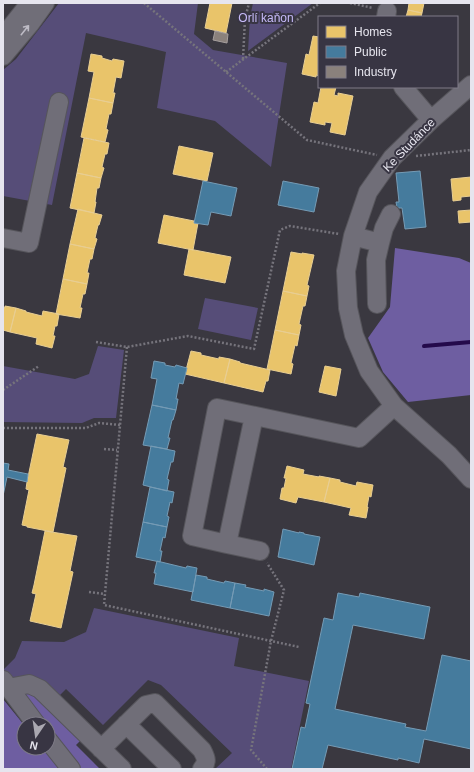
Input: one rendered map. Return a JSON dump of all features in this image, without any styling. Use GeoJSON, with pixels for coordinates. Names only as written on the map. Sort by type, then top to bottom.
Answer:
{"type":"FeatureCollection","features":[{"type":"Feature","properties":{"kind":"street"},"geometry":{"type":"LineString","coordinates":[[3,37],[30,3]]}},
{"type":"Feature","properties":{"kind":"street"},"geometry":{"type":"LineString","coordinates":[[3,56],[46,3]]}},
{"type":"Feature","properties":{"kind":"street","name":"Ke Studánce"},"geometry":{"type":"LineString","coordinates":[[471,85],[431,120],[392,158],[368,192],[353,236],[346,271],[349,315],[354,335],[369,371],[394,406],[449,455],[471,479]]}},
{"type":"Feature","properties":{"kind":"street"},"geometry":{"type":"LineString","coordinates":[[404,88],[431,120]]}},
{"type":"Feature","properties":{"kind":"street"},"geometry":{"type":"LineString","coordinates":[[3,238],[30,244],[59,102]]}},
{"type":"Feature","properties":{"kind":"street"},"geometry":{"type":"LineString","coordinates":[[377,304],[376,260],[384,228],[391,214]]}},
{"type":"Feature","properties":{"kind":"street"},"geometry":{"type":"LineString","coordinates":[[353,236],[380,243]]}},
{"type":"Feature","properties":{"kind":"street"},"geometry":{"type":"LineString","coordinates":[[260,551],[192,536],[217,408],[360,438],[394,406]]}},
{"type":"Feature","properties":{"kind":"street"},"geometry":{"type":"LineString","coordinates":[[227,544],[254,416]]}},
{"type":"Feature","properties":{"kind":"street"},"geometry":{"type":"LineString","coordinates":[[6,684],[30,716]]}},
{"type":"Feature","properties":{"kind":"street"},"geometry":{"type":"LineString","coordinates":[[6,684],[29,684],[40,689],[122,769]]}},
{"type":"Feature","properties":{"kind":"street"},"geometry":{"type":"LineString","coordinates":[[101,749],[146,705],[155,703],[202,750],[206,758],[202,769]]}},
{"type":"Feature","properties":{"kind":"street"},"geometry":{"type":"LineString","coordinates":[[126,724],[172,769]]}},
{"type":"Feature","properties":{"kind":"street"},"geometry":{"type":"LineString","coordinates":[[56,750],[71,769]]}},
{"type":"Feature","properties":{"kind":"path"},"geometry":{"type":"LineString","coordinates":[[144,3],[306,140],[392,158]]}},
{"type":"Feature","properties":{"kind":"path"},"geometry":{"type":"LineString","coordinates":[[243,59],[245,19],[249,3]]}},
{"type":"Feature","properties":{"kind":"path"},"geometry":{"type":"LineString","coordinates":[[226,72],[320,3]]}},
{"type":"Feature","properties":{"kind":"path"},"geometry":{"type":"LineString","coordinates":[[350,3],[387,14]]}},
{"type":"Feature","properties":{"kind":"path"},"geometry":{"type":"LineString","coordinates":[[416,156],[471,150]]}},
{"type":"Feature","properties":{"kind":"path"},"geometry":{"type":"LineString","coordinates":[[96,342],[126,347],[188,336],[254,349],[280,230],[290,226],[353,236]]}},
{"type":"Feature","properties":{"kind":"path"},"geometry":{"type":"LineString","coordinates":[[126,347],[104,605],[299,647]]}},
{"type":"Feature","properties":{"kind":"path"},"geometry":{"type":"LineString","coordinates":[[3,390],[39,366]]}},
{"type":"Feature","properties":{"kind":"path"},"geometry":{"type":"LineString","coordinates":[[3,428],[86,428],[99,423],[120,425]]}},
{"type":"Feature","properties":{"kind":"path"},"geometry":{"type":"LineString","coordinates":[[104,449],[117,450]]}},
{"type":"Feature","properties":{"kind":"path"},"geometry":{"type":"LineString","coordinates":[[260,551],[284,590],[272,641],[251,750],[267,769]]}},
{"type":"Feature","properties":{"kind":"path"},"geometry":{"type":"LineString","coordinates":[[89,592],[105,594]]}},
{"type":"Feature","properties":{"kind":"green space"},"geometry":{"type":"Polygon","coordinates":[[[59,3],[198,3],[194,34],[213,50],[287,63],[271,167],[215,121],[157,108],[166,52],[86,33],[52,205],[3,196],[3,70],[16,59],[59,3]]]}},
{"type":"Feature","properties":{"kind":"green space","name":"Orlí kaňon"},"geometry":{"type":"Polygon","coordinates":[[[253,3],[313,3],[248,51],[250,17],[253,3]]]}},
{"type":"Feature","properties":{"kind":"green space"},"geometry":{"type":"Polygon","coordinates":[[[205,298],[258,308],[251,340],[198,329],[205,298]]]}},
{"type":"Feature","properties":{"kind":"green space"},"geometry":{"type":"Polygon","coordinates":[[[98,346],[124,350],[116,418],[94,418],[82,423],[3,422],[3,366],[75,379],[89,374],[98,346]]]}},
{"type":"Feature","properties":{"kind":"green space"},"geometry":{"type":"Polygon","coordinates":[[[94,608],[239,638],[234,666],[309,681],[291,769],[215,769],[232,753],[161,685],[148,680],[103,725],[66,689],[59,696],[12,679],[3,672],[15,658],[22,641],[64,642],[86,632],[94,608]]]}},
{"type":"Feature","properties":{"kind":"shaded area"},"geometry":{"type":"Polygon","coordinates":[[[395,248],[459,258],[471,263],[471,395],[408,402],[383,372],[368,338],[390,307],[395,248]]]}},
{"type":"Feature","properties":{"kind":"shaded area"},"geometry":{"type":"Polygon","coordinates":[[[26,693],[33,693],[84,737],[76,745],[100,769],[78,769],[56,743],[56,716],[35,716],[23,698],[26,693]]]}},
{"type":"Feature","properties":{"kind":"shaded area"},"geometry":{"type":"Polygon","coordinates":[[[3,699],[17,716],[16,756],[49,756],[60,769],[3,769],[3,699]]]}},
{"type":"Feature","properties":{"kind":"building: Homes"},"geometry":{"type":"Polygon","coordinates":[[[210,3],[232,3],[226,33],[205,28],[210,3]]]}},
{"type":"Feature","properties":{"kind":"building: Homes"},"geometry":{"type":"Polygon","coordinates":[[[409,3],[424,3],[422,13],[408,10],[409,3]]]}},
{"type":"Feature","properties":{"kind":"building: Homes"},"geometry":{"type":"Polygon","coordinates":[[[408,10],[422,13],[421,16],[406,16],[408,10]]]}},
{"type":"Feature","properties":{"kind":"building: Homes"},"geometry":{"type":"Polygon","coordinates":[[[313,36],[318,37],[318,76],[316,75],[316,77],[302,74],[306,54],[309,55],[313,36]]]}},
{"type":"Feature","properties":{"kind":"building: Homes"},"geometry":{"type":"Polygon","coordinates":[[[91,54],[102,56],[102,58],[112,61],[113,59],[124,61],[121,78],[116,77],[113,103],[89,98],[94,72],[88,71],[91,54]]]}},
{"type":"Feature","properties":{"kind":"building: Homes"},"geometry":{"type":"Polygon","coordinates":[[[321,88],[336,88],[334,95],[338,96],[338,93],[353,96],[345,135],[330,132],[332,123],[325,122],[325,125],[310,122],[314,102],[318,103],[321,88]]]}},
{"type":"Feature","properties":{"kind":"building: Homes"},"geometry":{"type":"Polygon","coordinates":[[[89,98],[113,103],[111,114],[109,114],[106,129],[108,130],[105,142],[81,137],[89,98]]]}},
{"type":"Feature","properties":{"kind":"building: Homes"},"geometry":{"type":"Polygon","coordinates":[[[84,138],[109,143],[102,167],[104,168],[101,178],[77,173],[84,138]]]}},
{"type":"Feature","properties":{"kind":"building: Homes"},"geometry":{"type":"Polygon","coordinates":[[[179,146],[213,153],[207,181],[173,174],[179,146]]]}},
{"type":"Feature","properties":{"kind":"building: Homes"},"geometry":{"type":"Polygon","coordinates":[[[77,173],[101,178],[99,188],[97,188],[94,213],[70,208],[77,173]]]}},
{"type":"Feature","properties":{"kind":"building: Homes"},"geometry":{"type":"Polygon","coordinates":[[[471,177],[471,196],[461,197],[461,200],[453,201],[451,179],[471,177]]]}},
{"type":"Feature","properties":{"kind":"building: Homes"},"geometry":{"type":"Polygon","coordinates":[[[78,209],[102,215],[98,225],[95,238],[97,239],[94,249],[70,244],[78,209]]]}},
{"type":"Feature","properties":{"kind":"building: Homes"},"geometry":{"type":"Polygon","coordinates":[[[471,210],[471,222],[459,223],[458,211],[471,210]]]}},
{"type":"Feature","properties":{"kind":"building: Homes"},"geometry":{"type":"Polygon","coordinates":[[[164,215],[198,223],[193,250],[158,243],[164,215]]]}},
{"type":"Feature","properties":{"kind":"building: Homes"},"geometry":{"type":"Polygon","coordinates":[[[70,244],[94,249],[87,273],[89,273],[87,284],[63,279],[70,244]]]}},
{"type":"Feature","properties":{"kind":"building: Homes"},"geometry":{"type":"Polygon","coordinates":[[[189,249],[231,257],[225,283],[184,275],[189,249]]]}},
{"type":"Feature","properties":{"kind":"building: Homes"},"geometry":{"type":"Polygon","coordinates":[[[291,252],[314,255],[307,285],[309,286],[307,296],[283,291],[291,252]]]}},
{"type":"Feature","properties":{"kind":"building: Homes"},"geometry":{"type":"Polygon","coordinates":[[[63,279],[87,284],[80,308],[82,308],[80,318],[56,314],[63,279]]]}},
{"type":"Feature","properties":{"kind":"building: Homes"},"geometry":{"type":"Polygon","coordinates":[[[283,291],[307,296],[299,324],[301,325],[299,335],[275,330],[283,291]]]}},
{"type":"Feature","properties":{"kind":"building: Homes"},"geometry":{"type":"Polygon","coordinates":[[[5,306],[16,308],[10,332],[3,330],[3,307],[5,308],[5,306]]]}},
{"type":"Feature","properties":{"kind":"building: Homes"},"geometry":{"type":"Polygon","coordinates":[[[16,308],[42,316],[43,311],[59,314],[57,326],[55,326],[53,336],[55,336],[52,348],[36,344],[37,338],[10,332],[16,308]]]}},
{"type":"Feature","properties":{"kind":"building: Homes"},"geometry":{"type":"Polygon","coordinates":[[[275,330],[299,335],[291,363],[293,364],[291,374],[267,369],[275,330]]]}},
{"type":"Feature","properties":{"kind":"building: Homes"},"geometry":{"type":"Polygon","coordinates":[[[191,351],[219,359],[219,357],[230,359],[224,383],[185,374],[191,351]]]}},
{"type":"Feature","properties":{"kind":"building: Homes"},"geometry":{"type":"Polygon","coordinates":[[[230,359],[240,363],[270,370],[268,381],[266,381],[263,392],[224,383],[230,359]]]}},
{"type":"Feature","properties":{"kind":"building: Homes"},"geometry":{"type":"Polygon","coordinates":[[[325,366],[341,369],[336,396],[319,392],[325,366]]]}},
{"type":"Feature","properties":{"kind":"building: Homes"},"geometry":{"type":"Polygon","coordinates":[[[37,434],[69,440],[63,467],[66,468],[53,532],[22,525],[29,490],[26,489],[27,482],[37,434]]]}},
{"type":"Feature","properties":{"kind":"building: Homes"},"geometry":{"type":"Polygon","coordinates":[[[287,466],[304,470],[303,474],[330,478],[324,502],[298,497],[296,503],[280,499],[282,488],[284,488],[286,478],[284,478],[287,466]]]}},
{"type":"Feature","properties":{"kind":"building: Homes"},"geometry":{"type":"Polygon","coordinates":[[[330,478],[356,486],[357,482],[373,485],[371,497],[369,496],[366,518],[349,515],[351,508],[324,502],[330,478]]]}},
{"type":"Feature","properties":{"kind":"building: Homes"},"geometry":{"type":"Polygon","coordinates":[[[45,531],[77,536],[70,571],[73,572],[61,628],[30,621],[36,594],[32,593],[45,531]]]}},
{"type":"Feature","properties":{"kind":"building: Public"},"geometry":{"type":"Polygon","coordinates":[[[420,171],[426,227],[405,229],[402,208],[397,208],[396,202],[399,202],[396,173],[420,171]]]}},
{"type":"Feature","properties":{"kind":"building: Public"},"geometry":{"type":"Polygon","coordinates":[[[203,181],[237,188],[231,216],[211,212],[208,225],[194,223],[203,181]]]}},
{"type":"Feature","properties":{"kind":"building: Public"},"geometry":{"type":"Polygon","coordinates":[[[283,181],[319,188],[314,212],[278,205],[283,181]]]}},
{"type":"Feature","properties":{"kind":"building: Public"},"geometry":{"type":"Polygon","coordinates":[[[154,361],[165,363],[165,365],[175,367],[176,365],[187,368],[183,384],[179,383],[176,399],[178,399],[176,410],[152,405],[157,379],[151,378],[154,361]]]}},
{"type":"Feature","properties":{"kind":"building: Public"},"geometry":{"type":"Polygon","coordinates":[[[152,405],[176,410],[172,420],[167,449],[143,445],[152,405]]]}},
{"type":"Feature","properties":{"kind":"building: Public"},"geometry":{"type":"Polygon","coordinates":[[[151,446],[175,451],[167,479],[169,480],[167,491],[143,485],[151,446]]]}},
{"type":"Feature","properties":{"kind":"building: Public"},"geometry":{"type":"Polygon","coordinates":[[[3,463],[9,464],[8,470],[28,474],[27,482],[7,477],[3,496],[3,463]]]}},
{"type":"Feature","properties":{"kind":"building: Public"},"geometry":{"type":"Polygon","coordinates":[[[150,487],[174,492],[167,516],[169,517],[167,527],[143,522],[150,487]]]}},
{"type":"Feature","properties":{"kind":"building: Public"},"geometry":{"type":"Polygon","coordinates":[[[143,522],[167,527],[160,551],[162,551],[160,562],[136,557],[143,522]]]}},
{"type":"Feature","properties":{"kind":"building: Public"},"geometry":{"type":"Polygon","coordinates":[[[283,529],[320,537],[314,565],[278,557],[283,529]]]}},
{"type":"Feature","properties":{"kind":"building: Public"},"geometry":{"type":"Polygon","coordinates":[[[157,561],[186,568],[187,566],[197,568],[193,592],[154,584],[156,573],[154,573],[157,561]]]}},
{"type":"Feature","properties":{"kind":"building: Public"},"geometry":{"type":"Polygon","coordinates":[[[196,575],[224,583],[225,581],[235,583],[230,608],[191,600],[196,575]]]}},
{"type":"Feature","properties":{"kind":"building: Public"},"geometry":{"type":"Polygon","coordinates":[[[235,583],[246,585],[245,587],[264,591],[264,589],[274,592],[269,616],[230,608],[235,583]]]}},
{"type":"Feature","properties":{"kind":"building: Public"},"geometry":{"type":"Polygon","coordinates":[[[338,593],[359,597],[360,593],[430,607],[424,639],[353,625],[335,709],[406,724],[405,727],[426,731],[442,655],[471,661],[471,749],[424,739],[419,763],[328,745],[322,769],[292,769],[301,727],[305,728],[310,704],[306,703],[324,618],[333,620],[338,593]]]}},
{"type":"Feature","properties":{"kind":"building: Industry"},"geometry":{"type":"Polygon","coordinates":[[[215,31],[228,34],[227,43],[213,40],[215,31]]]}},
{"type":"Feature","properties":{"kind":"waterway"},"geometry":{"type":"LineString","coordinates":[[424,346],[471,342]]}}]}
